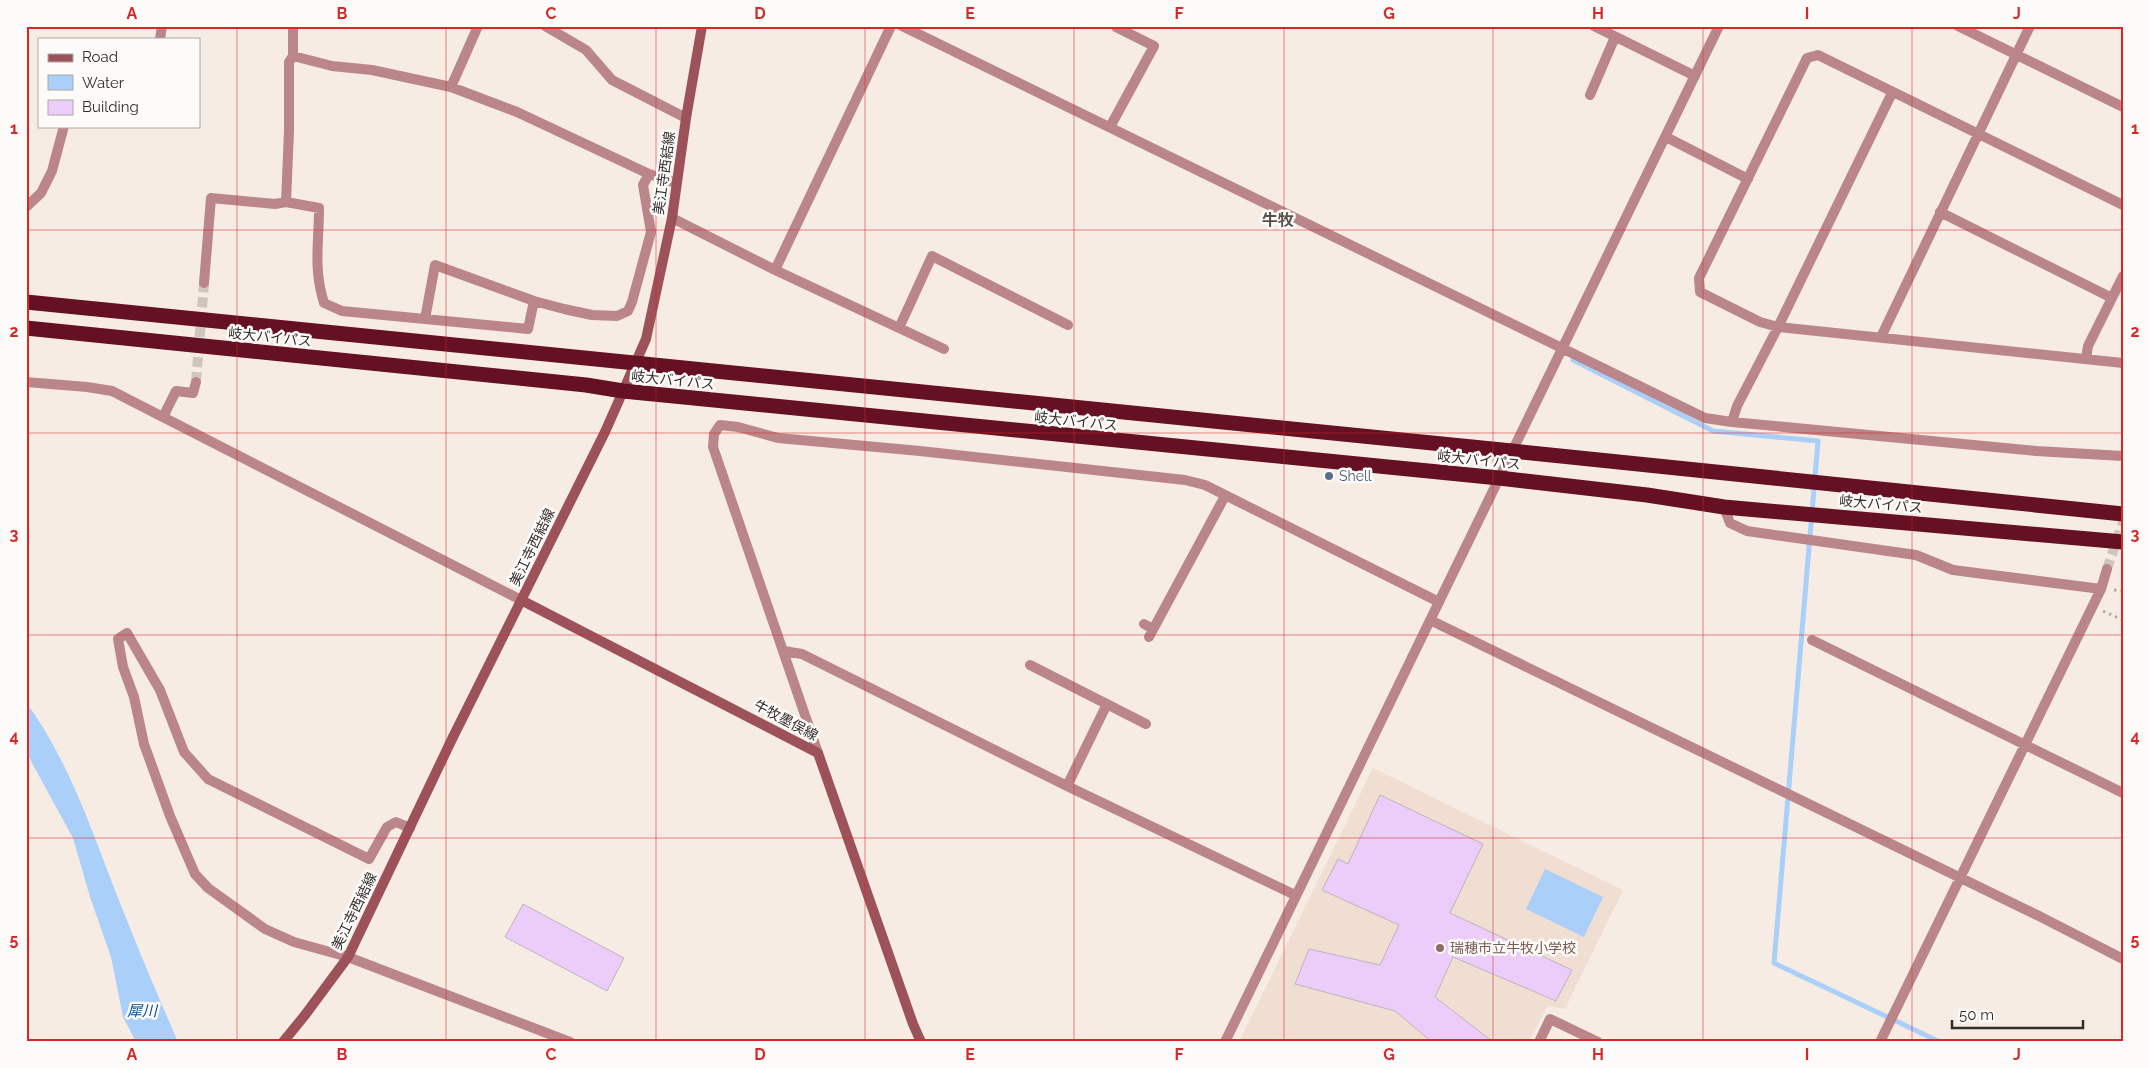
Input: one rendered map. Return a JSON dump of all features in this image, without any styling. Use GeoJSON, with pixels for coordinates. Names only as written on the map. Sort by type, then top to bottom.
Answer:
{"type":"FeatureCollection","features":[{"type":"Feature","properties":{"kind":"highway","name":"岐大バイパス"},"geometry":{"type":"LineString","coordinates":[[26,302],[2123,514]]}},
{"type":"Feature","properties":{"kind":"highway","name":"岐大バイパス"},"geometry":{"type":"LineString","coordinates":[[26,328],[586,385],[623,391],[1499,478],[1647,495],[1724,507],[2123,542]]}},
{"type":"Feature","properties":{"kind":"main road","name":"美江寺西結線"},"geometry":{"type":"LineString","coordinates":[[283,1042],[306,1015],[348,957],[521,600],[605,432],[646,339],[672,218],[686,118],[702,26]]}},
{"type":"Feature","properties":{"kind":"main road","name":"牛牧墨俣線"},"geometry":{"type":"LineString","coordinates":[[521,600],[818,752],[906,1005],[921,1042]]}},
{"type":"Feature","properties":{"kind":"street"},"geometry":{"type":"LineString","coordinates":[[286,202],[289,62],[292,56],[293,26]]}},
{"type":"Feature","properties":{"kind":"street"},"geometry":{"type":"LineString","coordinates":[[451,87],[478,26]]}},
{"type":"Feature","properties":{"kind":"street"},"geometry":{"type":"LineString","coordinates":[[545,26],[586,50],[612,80],[686,118]]}},
{"type":"Feature","properties":{"kind":"street"},"geometry":{"type":"LineString","coordinates":[[775,270],[891,26]]}},
{"type":"Feature","properties":{"kind":"street"},"geometry":{"type":"LineString","coordinates":[[902,26],[1705,418],[2036,451],[2123,456]]}},
{"type":"Feature","properties":{"kind":"street"},"geometry":{"type":"LineString","coordinates":[[1594,26],[1695,76]]}},
{"type":"Feature","properties":{"kind":"street"},"geometry":{"type":"LineString","coordinates":[[1224,1042],[1719,26]]}},
{"type":"Feature","properties":{"kind":"street"},"geometry":{"type":"LineString","coordinates":[[1958,26],[2123,107]]}},
{"type":"Feature","properties":{"kind":"street"},"geometry":{"type":"LineString","coordinates":[[1881,337],[2030,26]]}},
{"type":"Feature","properties":{"kind":"street"},"geometry":{"type":"LineString","coordinates":[[1110,127],[1154,46],[1116,27]]}},
{"type":"Feature","properties":{"kind":"street"},"geometry":{"type":"LineString","coordinates":[[1590,95],[1615,37]]}},
{"type":"Feature","properties":{"kind":"street"},"geometry":{"type":"LineString","coordinates":[[2123,205],[1818,55],[1807,58],[1699,278],[1700,292],[1760,322],[1778,327],[2123,363]]}},
{"type":"Feature","properties":{"kind":"street"},"geometry":{"type":"LineString","coordinates":[[292,56],[332,66],[372,70],[451,87],[570,135],[649,174],[676,183]]}},
{"type":"Feature","properties":{"kind":"street"},"geometry":{"type":"LineString","coordinates":[[1732,422],[1737,406],[1778,327],[1892,92]]}},
{"type":"Feature","properties":{"kind":"street"},"geometry":{"type":"LineString","coordinates":[[26,207],[41,193],[48,178],[63,128]]}},
{"type":"Feature","properties":{"kind":"street"},"geometry":{"type":"LineString","coordinates":[[1666,137],[1748,179]]}},
{"type":"Feature","properties":{"kind":"street"},"geometry":{"type":"LineString","coordinates":[[425,319],[435,265],[534,301],[592,315],[617,316],[628,311],[651,232],[643,185],[649,174]]}},
{"type":"Feature","properties":{"kind":"street"},"geometry":{"type":"LineString","coordinates":[[204,283],[211,198],[275,204],[286,202],[319,208],[316,263],[318,284],[324,303],[342,311],[528,329],[534,301]]}},
{"type":"Feature","properties":{"kind":"street"},"geometry":{"type":"LineString","coordinates":[[1940,212],[2112,298]]}},
{"type":"Feature","properties":{"kind":"street"},"geometry":{"type":"LineString","coordinates":[[672,218],[775,270],[944,349]]}},
{"type":"Feature","properties":{"kind":"street"},"geometry":{"type":"LineString","coordinates":[[899,328],[932,256],[1068,325]]}},
{"type":"Feature","properties":{"kind":"street"},"geometry":{"type":"LineString","coordinates":[[2086,359],[2088,346],[2123,276]]}},
{"type":"Feature","properties":{"kind":"street"},"geometry":{"type":"LineString","coordinates":[[26,382],[112,391],[521,600]]}},
{"type":"Feature","properties":{"kind":"street"},"geometry":{"type":"LineString","coordinates":[[163,417],[176,391],[193,393],[196,382]]}},
{"type":"Feature","properties":{"kind":"street"},"geometry":{"type":"LineString","coordinates":[[818,752],[713,447],[714,434],[720,425],[738,427],[778,438],[920,451],[1185,480],[1205,486],[1439,602]]}},
{"type":"Feature","properties":{"kind":"street"},"geometry":{"type":"LineString","coordinates":[[1149,630],[1224,496]]}},
{"type":"Feature","properties":{"kind":"street"},"geometry":{"type":"LineString","coordinates":[[1724,507],[1730,523],[1747,531],[1916,555],[1953,570],[2101,589]]}},
{"type":"Feature","properties":{"kind":"street"},"geometry":{"type":"LineString","coordinates":[[1880,1042],[2093,606],[2107,569]]}},
{"type":"Feature","properties":{"kind":"street"},"geometry":{"type":"LineString","coordinates":[[1430,620],[2123,958]]}},
{"type":"Feature","properties":{"kind":"street"},"geometry":{"type":"LineString","coordinates":[[410,828],[396,822],[387,827],[369,859],[208,779],[184,752],[160,690],[127,633],[118,639],[123,667],[134,697],[144,744],[173,824],[195,874],[208,888],[265,930],[294,942],[348,957],[570,1042]]}},
{"type":"Feature","properties":{"kind":"street"},"geometry":{"type":"LineString","coordinates":[[1812,640],[2123,793]]}},
{"type":"Feature","properties":{"kind":"street"},"geometry":{"type":"LineString","coordinates":[[784,651],[802,654],[1067,786],[1295,895]]}},
{"type":"Feature","properties":{"kind":"street"},"geometry":{"type":"LineString","coordinates":[[1030,665],[1146,724]]}},
{"type":"Feature","properties":{"kind":"street"},"geometry":{"type":"LineString","coordinates":[[1067,786],[1107,704]]}},
{"type":"Feature","properties":{"kind":"street"},"geometry":{"type":"LineString","coordinates":[[1539,1042],[1550,1019],[1598,1042]]}},
{"type":"Feature","properties":{"kind":"path"},"geometry":{"type":"LineString","coordinates":[[2093,606],[2123,620]]}},
{"type":"Feature","properties":{"kind":"shaded area","name":"瑞穂市立牛牧小学校"},"geometry":{"type":"Polygon","coordinates":[[[1373,768],[1623,890],[1565,1009],[1547,1006],[1529,1042],[1239,1042],[1373,768]]]}},
{"type":"Feature","properties":{"kind":"water","name":"犀川"},"geometry":{"type":"Polygon","coordinates":[[[26,702],[55,748],[67,772],[178,1042],[136,1042],[123,1017],[111,957],[90,897],[73,838],[26,752],[26,702]]]}},
{"type":"Feature","properties":{"kind":"water"},"geometry":{"type":"Polygon","coordinates":[[[1545,869],[1603,897],[1584,937],[1526,909],[1545,869]]]}},
{"type":"Feature","properties":{"kind":"building"},"geometry":{"type":"Polygon","coordinates":[[[1380,795],[1483,844],[1450,913],[1572,970],[1556,1001],[1453,957],[1435,997],[1493,1042],[1432,1042],[1395,1011],[1295,984],[1309,949],[1380,965],[1399,925],[1322,890],[1338,859],[1348,864],[1380,795]]]}},
{"type":"Feature","properties":{"kind":"building"},"geometry":{"type":"Polygon","coordinates":[[[523,904],[624,958],[607,991],[505,937],[523,904]]]}},
{"type":"Feature","properties":{"kind":"waterway"},"geometry":{"type":"LineString","coordinates":[[1573,360],[1713,431],[1818,441],[1774,963],[1940,1042]]}},
{"type":"Feature","properties":{"kind":"tunnel"},"geometry":{"type":"LineString","coordinates":[[196,382],[204,283]]}},
{"type":"Feature","properties":{"kind":"tunnel"},"geometry":{"type":"LineString","coordinates":[[2107,569],[2123,522]]}},
{"type":"Feature","properties":{"kind":"place","name":"Shell"},"geometry":{"type":"Point","coordinates":[1329,476]}},
{"type":"Feature","properties":{"kind":"place","name":"瑞穂市立牛牧小学校"},"geometry":{"type":"Point","coordinates":[1440,948]}},
{"type":"Feature","properties":{"kind":"district","name":"牛牧"},"geometry":{"type":"Point","coordinates":[1278,220]}}]}
